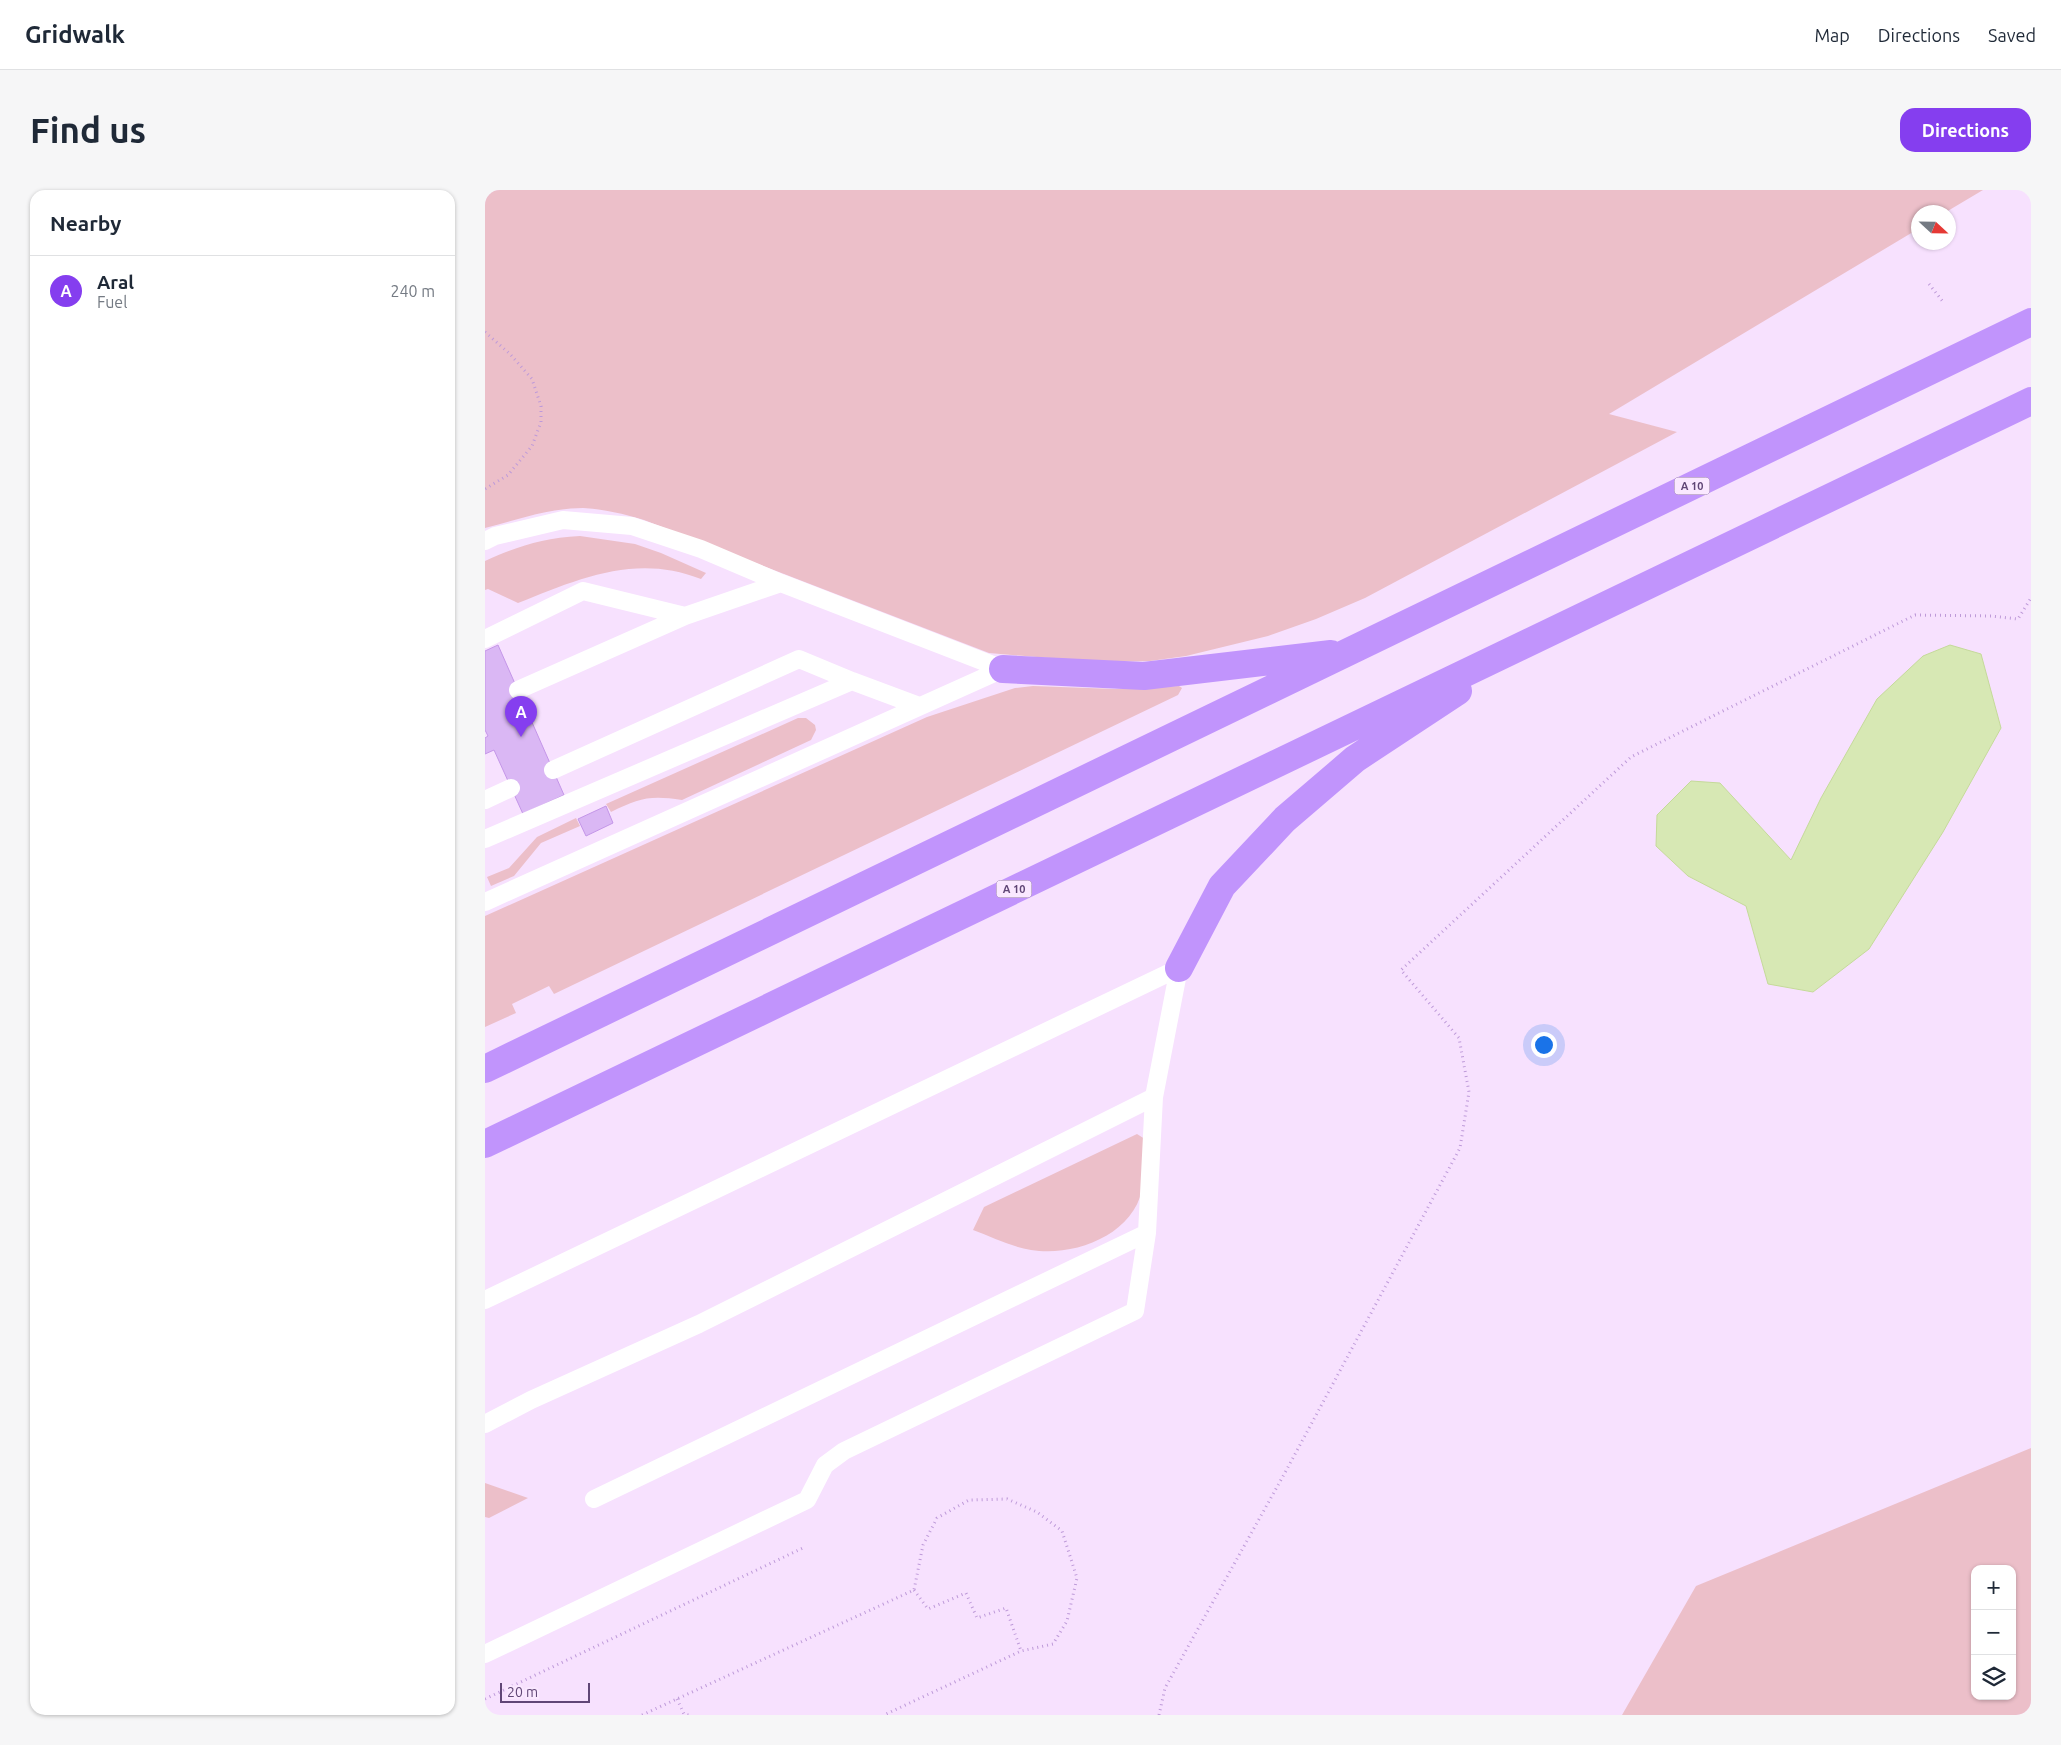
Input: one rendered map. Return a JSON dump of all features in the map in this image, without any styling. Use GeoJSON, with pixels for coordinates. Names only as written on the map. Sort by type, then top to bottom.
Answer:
{"type":"FeatureCollection","features":[{"type":"Feature","properties":{"kind":"highway","name":"A 10"},"geometry":{"type":"LineString","coordinates":[[485,1069],[2031,322]]}},
{"type":"Feature","properties":{"kind":"highway","name":"A 10"},"geometry":{"type":"LineString","coordinates":[[485,1144],[2031,401]]}},
{"type":"Feature","properties":{"kind":"highway"},"geometry":{"type":"LineString","coordinates":[[1179,968],[1222,886],[1285,819],[1355,759],[1543,634]]}},
{"type":"Feature","properties":{"kind":"highway"},"geometry":{"type":"LineString","coordinates":[[1003,669],[1144,676],[1352,651]]}},
{"type":"Feature","properties":{"kind":"lane"},"geometry":{"type":"LineString","coordinates":[[485,541],[495,536],[563,520],[632,526],[701,549],[781,583],[1003,669]]}},
{"type":"Feature","properties":{"kind":"lane"},"geometry":{"type":"LineString","coordinates":[[518,690],[685,616],[781,583]]}},
{"type":"Feature","properties":{"kind":"lane"},"geometry":{"type":"LineString","coordinates":[[485,638],[583,591],[685,616]]}},
{"type":"Feature","properties":{"kind":"lane"},"geometry":{"type":"LineString","coordinates":[[553,770],[799,660],[919,706]]}},
{"type":"Feature","properties":{"kind":"lane"},"geometry":{"type":"LineString","coordinates":[[485,902],[1003,669]]}},
{"type":"Feature","properties":{"kind":"lane"},"geometry":{"type":"LineString","coordinates":[[485,839],[852,681]]}},
{"type":"Feature","properties":{"kind":"lane"},"geometry":{"type":"LineString","coordinates":[[485,800],[511,788]]}},
{"type":"Feature","properties":{"kind":"lane"},"geometry":{"type":"LineString","coordinates":[[485,1654],[807,1500],[825,1465],[844,1451],[1135,1311],[1147,1233],[1154,1097],[1179,968]]}},
{"type":"Feature","properties":{"kind":"lane"},"geometry":{"type":"LineString","coordinates":[[485,1300],[1179,968]]}},
{"type":"Feature","properties":{"kind":"lane"},"geometry":{"type":"LineString","coordinates":[[485,1424],[531,1400],[699,1324],[1154,1097]]}},
{"type":"Feature","properties":{"kind":"lane"},"geometry":{"type":"LineString","coordinates":[[594,1499],[1147,1233]]}},
{"type":"Feature","properties":{"kind":"path"},"geometry":{"type":"LineString","coordinates":[[1929,284],[1944,303]]}},
{"type":"Feature","properties":{"kind":"path"},"geometry":{"type":"LineString","coordinates":[[485,332],[510,354],[532,379],[541,406],[541,422],[532,446],[508,475],[485,489]]}},
{"type":"Feature","properties":{"kind":"path"},"geometry":{"type":"LineString","coordinates":[[1159,1715],[1165,1688],[1283,1477],[1460,1148],[1469,1092],[1459,1038],[1401,970],[1631,757],[1915,615],[1991,616],[2018,619],[2031,598]]}},
{"type":"Feature","properties":{"kind":"path"},"geometry":{"type":"LineString","coordinates":[[883,1715],[1021,1651],[1053,1644],[1067,1621],[1077,1578],[1062,1531],[1037,1512],[1007,1499],[969,1500],[937,1518],[923,1545],[914,1590],[928,1609],[965,1593],[977,1618],[1006,1608],[1021,1651]]}},
{"type":"Feature","properties":{"kind":"path"},"geometry":{"type":"LineString","coordinates":[[485,1699],[805,1547]]}},
{"type":"Feature","properties":{"kind":"path"},"geometry":{"type":"LineString","coordinates":[[642,1715],[914,1590]]}},
{"type":"Feature","properties":{"kind":"path"},"geometry":{"type":"LineString","coordinates":[[677,1699],[684,1714],[689,1715]]}},
{"type":"Feature","properties":{"kind":"shaded area"},"geometry":{"type":"Polygon","coordinates":[[[485,190],[1983,190],[1956,206],[1911,205],[1911,233],[1609,414],[1677,432],[1365,598],[1316,619],[1268,636],[1186,656],[1150,661],[1098,662],[989,653],[644,520],[599,509],[558,510],[485,528],[485,190]]]}},
{"type":"Feature","properties":{"kind":"shaded area"},"geometry":{"type":"Polygon","coordinates":[[[580,536],[635,544],[706,573],[701,579],[653,568],[608,572],[563,585],[518,603],[488,589],[485,590],[485,561],[531,544],[580,536]]]}},
{"type":"Feature","properties":{"kind":"shaded area"},"geometry":{"type":"Polygon","coordinates":[[[1950,645],[1981,654],[2001,728],[1943,832],[1869,949],[1813,992],[1768,984],[1746,906],[1688,876],[1656,846],[1657,815],[1691,781],[1720,783],[1791,860],[1821,798],[1877,699],[1923,656],[1950,645]]]}},
{"type":"Feature","properties":{"kind":"shaded area"},"geometry":{"type":"Polygon","coordinates":[[[1033,686],[1115,689],[1179,686],[1182,688],[1178,695],[554,994],[549,986],[512,1004],[516,1013],[485,1027],[485,916],[927,717],[1015,688],[1033,686]]]}},
{"type":"Feature","properties":{"kind":"shaded area"},"geometry":{"type":"Polygon","coordinates":[[[798,718],[806,718],[815,725],[816,730],[811,740],[682,800],[645,799],[611,812],[606,804],[798,718]]]}},
{"type":"Feature","properties":{"kind":"shaded area"},"geometry":{"type":"Polygon","coordinates":[[[576,818],[580,826],[541,843],[514,876],[491,886],[487,877],[509,868],[537,837],[576,818]]]}},
{"type":"Feature","properties":{"kind":"shaded area"},"geometry":{"type":"Polygon","coordinates":[[[1137,1134],[1148,1141],[1142,1190],[1136,1206],[1126,1220],[1114,1231],[1099,1240],[1065,1250],[1031,1250],[1002,1242],[973,1230],[984,1207],[1137,1134]]]}},
{"type":"Feature","properties":{"kind":"shaded area"},"geometry":{"type":"Polygon","coordinates":[[[2031,1448],[2031,1715],[1622,1715],[1696,1586],[2031,1448]]]}},
{"type":"Feature","properties":{"kind":"shaded area"},"geometry":{"type":"Polygon","coordinates":[[[485,1483],[528,1498],[489,1518],[485,1517],[485,1483]]]}},
{"type":"Feature","properties":{"kind":"building"},"geometry":{"type":"Polygon","coordinates":[[[498,645],[564,795],[523,814],[494,750],[485,754],[485,738],[488,736],[485,730],[485,651],[498,645]]]}},
{"type":"Feature","properties":{"kind":"building"},"geometry":{"type":"Polygon","coordinates":[[[606,806],[613,823],[586,836],[578,819],[606,806]]]}},
{"type":"Feature","properties":{"kind":"place","name":"Aral"},"geometry":{"type":"Point","coordinates":[521,737]}}]}
